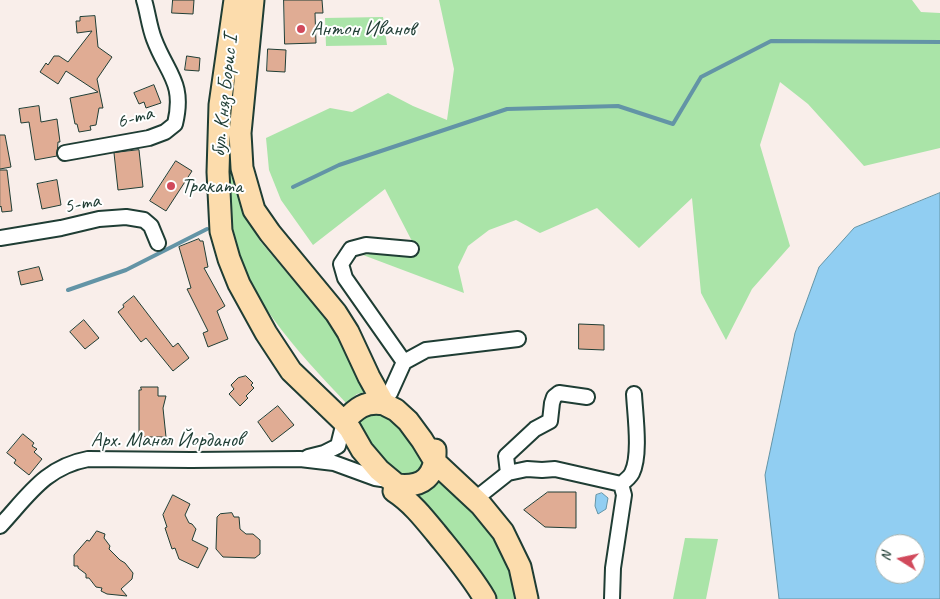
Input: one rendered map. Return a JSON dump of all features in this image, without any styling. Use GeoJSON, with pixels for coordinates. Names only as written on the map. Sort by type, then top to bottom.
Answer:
{"type":"FeatureCollection","features":[{"type":"Feature","properties":{"kind":"highway","name":"бул. Княз Борис I"},"geometry":{"type":"LineString","coordinates":[[235,0],[220,105],[218,136],[221,230],[229,259],[239,284],[266,333],[291,371],[344,422]]}},
{"type":"Feature","properties":{"kind":"highway","name":"бул. Княз Борис I"},"geometry":{"type":"LineString","coordinates":[[253,0],[240,133],[242,168],[247,190],[254,210],[336,313],[383,393]]}},
{"type":"Feature","properties":{"kind":"highway"},"geometry":{"type":"LineString","coordinates":[[392,485],[408,486],[418,483],[431,473],[436,463],[434,441],[423,419],[413,407],[383,393],[376,403],[364,404],[356,409],[344,422],[354,455],[392,485],[461,564],[486,599]]}},
{"type":"Feature","properties":{"kind":"highway"},"geometry":{"type":"LineString","coordinates":[[436,463],[494,520],[508,542],[520,567],[527,599]]}},
{"type":"Feature","properties":{"kind":"street","name":"6-та"},"geometry":{"type":"LineString","coordinates":[[65,153],[149,138],[164,132],[174,124],[178,103],[175,80],[154,38],[144,0]]}},
{"type":"Feature","properties":{"kind":"street","name":"5-та"},"geometry":{"type":"LineString","coordinates":[[0,238],[61,228],[98,219],[126,218],[144,220],[151,226],[158,243]]}},
{"type":"Feature","properties":{"kind":"street"},"geometry":{"type":"LineString","coordinates":[[404,362],[345,278],[341,264],[351,250],[366,245],[411,249]]}},
{"type":"Feature","properties":{"kind":"street"},"geometry":{"type":"LineString","coordinates":[[383,393],[404,362],[426,350],[518,339]]}},
{"type":"Feature","properties":{"kind":"street"},"geometry":{"type":"LineString","coordinates":[[508,473],[506,456],[536,429],[550,421],[554,397],[559,393],[587,397]]}},
{"type":"Feature","properties":{"kind":"street"},"geometry":{"type":"LineString","coordinates":[[621,484],[632,473],[635,461],[637,432],[634,394]]}},
{"type":"Feature","properties":{"kind":"street","name":"Арх. Манол Йорданов"},"geometry":{"type":"LineString","coordinates":[[300,458],[324,453],[338,446],[344,422]]}},
{"type":"Feature","properties":{"kind":"street","name":"Арх. Манол Йорданов"},"geometry":{"type":"LineString","coordinates":[[0,526],[45,478],[72,462],[88,459],[300,458],[334,463],[392,485]]}},
{"type":"Feature","properties":{"kind":"street"},"geometry":{"type":"LineString","coordinates":[[474,500],[508,473],[527,469],[555,469],[621,484]]}},
{"type":"Feature","properties":{"kind":"street"},"geometry":{"type":"LineString","coordinates":[[612,599],[613,568],[624,495],[621,484]]}},
{"type":"Feature","properties":{"kind":"green space"},"geometry":{"type":"Polygon","coordinates":[[[439,0],[912,0],[921,12],[940,13],[940,148],[864,166],[808,104],[780,82],[760,145],[790,246],[752,289],[726,340],[701,293],[692,198],[639,248],[597,208],[540,233],[516,220],[489,230],[468,246],[458,267],[464,293],[363,255],[415,247],[385,189],[313,245],[281,200],[269,170],[266,138],[330,108],[352,112],[388,93],[447,120],[454,69],[439,0]]]}},
{"type":"Feature","properties":{"kind":"green space"},"geometry":{"type":"Polygon","coordinates":[[[383,17],[387,45],[326,46],[325,18],[383,17]]]}},
{"type":"Feature","properties":{"kind":"green space"},"geometry":{"type":"Polygon","coordinates":[[[229,169],[242,209],[260,241],[330,324],[370,391],[357,394],[346,403],[290,341],[259,296],[246,272],[236,247],[229,219],[226,170],[229,169]]]}},
{"type":"Feature","properties":{"kind":"green space"},"geometry":{"type":"Polygon","coordinates":[[[377,410],[408,428],[423,457],[423,469],[405,477],[393,472],[367,440],[356,420],[377,410]]]}},
{"type":"Feature","properties":{"kind":"green space"},"geometry":{"type":"Polygon","coordinates":[[[436,478],[476,517],[497,543],[508,563],[521,599],[497,599],[478,570],[413,493],[436,478]]]}},
{"type":"Feature","properties":{"kind":"green space"},"geometry":{"type":"Polygon","coordinates":[[[685,538],[718,539],[706,599],[673,599],[685,538]]]}},
{"type":"Feature","properties":{"kind":"water"},"geometry":{"type":"Polygon","coordinates":[[[940,193],[940,599],[779,599],[765,475],[795,333],[819,267],[854,228],[940,193]]]}},
{"type":"Feature","properties":{"kind":"water"},"geometry":{"type":"Polygon","coordinates":[[[602,493],[608,498],[606,509],[598,514],[595,506],[596,495],[602,493]]]}},
{"type":"Feature","properties":{"kind":"building"},"geometry":{"type":"Polygon","coordinates":[[[173,0],[194,0],[193,14],[172,13],[173,0]]]}},
{"type":"Feature","properties":{"kind":"building"},"geometry":{"type":"Polygon","coordinates":[[[284,0],[322,0],[323,13],[315,13],[316,43],[285,44],[284,0]]]}},
{"type":"Feature","properties":{"kind":"building"},"geometry":{"type":"Polygon","coordinates":[[[95,16],[98,47],[112,57],[97,79],[103,108],[99,108],[96,125],[90,126],[91,130],[79,132],[77,124],[75,124],[70,98],[98,92],[66,71],[58,84],[40,72],[54,56],[59,56],[68,62],[92,31],[77,33],[76,21],[80,21],[80,17],[95,16]]]}},
{"type":"Feature","properties":{"kind":"building"},"geometry":{"type":"Polygon","coordinates":[[[268,49],[286,50],[285,72],[267,71],[268,49]]]}},
{"type":"Feature","properties":{"kind":"building"},"geometry":{"type":"Polygon","coordinates":[[[187,56],[200,58],[199,71],[185,70],[187,56]]]}},
{"type":"Feature","properties":{"kind":"building"},"geometry":{"type":"Polygon","coordinates":[[[154,85],[161,103],[146,108],[144,102],[139,104],[134,93],[154,85]]]}},
{"type":"Feature","properties":{"kind":"building"},"geometry":{"type":"Polygon","coordinates":[[[39,106],[41,122],[57,119],[60,142],[58,142],[57,156],[35,160],[29,122],[21,123],[19,109],[39,106]]]}},
{"type":"Feature","properties":{"kind":"building"},"geometry":{"type":"Polygon","coordinates":[[[0,135],[5,135],[11,167],[0,169],[0,135]]]}},
{"type":"Feature","properties":{"kind":"building"},"geometry":{"type":"Polygon","coordinates":[[[139,150],[143,187],[118,190],[114,153],[139,150]]]}},
{"type":"Feature","properties":{"kind":"building","name":"Траката"},"geometry":{"type":"Polygon","coordinates":[[[176,161],[192,171],[166,211],[150,201],[176,161]]]}},
{"type":"Feature","properties":{"kind":"building"},"geometry":{"type":"Polygon","coordinates":[[[0,170],[7,170],[12,211],[2,212],[0,207],[0,170]]]}},
{"type":"Feature","properties":{"kind":"building"},"geometry":{"type":"Polygon","coordinates":[[[57,180],[61,205],[42,209],[37,184],[57,180]]]}},
{"type":"Feature","properties":{"kind":"building"},"geometry":{"type":"Polygon","coordinates":[[[199,239],[203,241],[208,267],[204,268],[225,306],[217,311],[228,339],[208,347],[203,333],[208,331],[187,289],[191,288],[179,247],[199,239]]]}},
{"type":"Feature","properties":{"kind":"building"},"geometry":{"type":"Polygon","coordinates":[[[39,267],[43,280],[21,285],[18,272],[39,267]]]}},
{"type":"Feature","properties":{"kind":"building"},"geometry":{"type":"Polygon","coordinates":[[[134,296],[173,347],[178,343],[189,358],[173,371],[146,338],[141,342],[118,312],[134,296]]]}},
{"type":"Feature","properties":{"kind":"building"},"geometry":{"type":"Polygon","coordinates":[[[84,320],[99,338],[85,349],[70,332],[84,320]]]}},
{"type":"Feature","properties":{"kind":"building"},"geometry":{"type":"Polygon","coordinates":[[[579,324],[604,325],[604,350],[579,349],[579,324]]]}},
{"type":"Feature","properties":{"kind":"building"},"geometry":{"type":"Polygon","coordinates":[[[246,376],[253,383],[251,385],[254,388],[240,406],[229,394],[234,389],[231,385],[238,378],[246,376]]]}},
{"type":"Feature","properties":{"kind":"building"},"geometry":{"type":"Polygon","coordinates":[[[141,387],[158,387],[158,396],[166,396],[163,408],[166,437],[139,437],[139,390],[141,390],[141,387]]]}},
{"type":"Feature","properties":{"kind":"building"},"geometry":{"type":"Polygon","coordinates":[[[278,406],[294,425],[272,442],[258,422],[278,406]]]}},
{"type":"Feature","properties":{"kind":"building"},"geometry":{"type":"Polygon","coordinates":[[[23,434],[34,443],[32,446],[37,449],[34,452],[42,459],[29,475],[14,463],[16,460],[7,453],[23,434]]]}},
{"type":"Feature","properties":{"kind":"building"},"geometry":{"type":"Polygon","coordinates":[[[548,492],[576,492],[576,528],[545,527],[524,510],[548,492]]]}},
{"type":"Feature","properties":{"kind":"building"},"geometry":{"type":"Polygon","coordinates":[[[173,495],[190,504],[185,515],[189,523],[196,529],[192,540],[208,548],[198,568],[179,559],[175,548],[172,549],[163,515],[173,495]]]}},
{"type":"Feature","properties":{"kind":"building"},"geometry":{"type":"Polygon","coordinates":[[[232,513],[234,517],[239,517],[240,529],[246,534],[253,534],[260,540],[260,554],[255,558],[223,557],[216,549],[217,517],[220,514],[232,513]]]}},
{"type":"Feature","properties":{"kind":"building"},"geometry":{"type":"Polygon","coordinates":[[[97,531],[105,534],[104,538],[110,546],[109,549],[133,573],[132,579],[121,589],[127,596],[107,594],[101,591],[102,588],[96,587],[89,578],[86,578],[86,574],[78,566],[74,566],[74,555],[97,531]]]}},
{"type":"Feature","properties":{"kind":"waterway"},"geometry":{"type":"LineString","coordinates":[[293,187],[339,165],[507,109],[618,106],[673,124],[701,77],[771,41],[940,42]]}},
{"type":"Feature","properties":{"kind":"waterway"},"geometry":{"type":"LineString","coordinates":[[68,290],[126,270],[207,229]]}},
{"type":"Feature","properties":{"kind":"place","name":"Антон Иванов"},"geometry":{"type":"Point","coordinates":[301,29]}},
{"type":"Feature","properties":{"kind":"place","name":"Траката"},"geometry":{"type":"Point","coordinates":[171,186]}}]}
